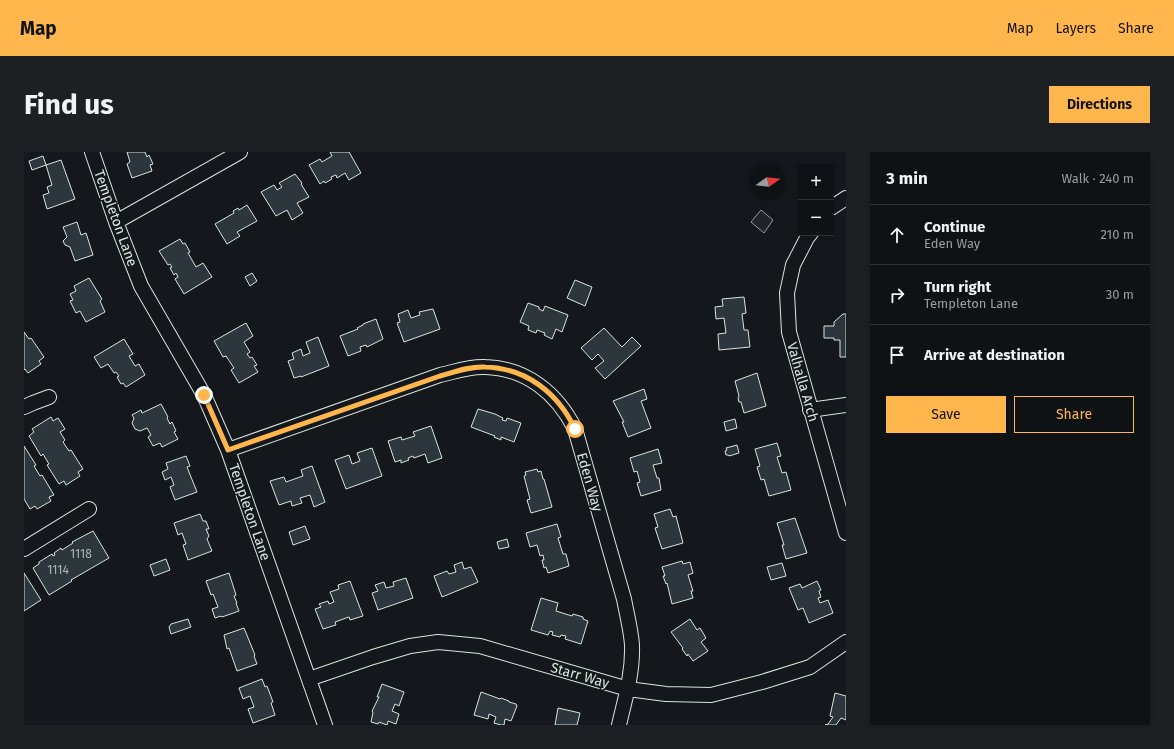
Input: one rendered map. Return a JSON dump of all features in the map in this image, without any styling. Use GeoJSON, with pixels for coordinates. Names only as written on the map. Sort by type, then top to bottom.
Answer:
{"type":"FeatureCollection","features":[{"type":"Feature","properties":{"kind":"street","name":"Templeton Lane"},"geometry":{"type":"LineString","coordinates":[[92,152],[116,222],[141,286],[204,395],[228,450],[325,725]]}},
{"type":"Feature","properties":{"kind":"street"},"geometry":{"type":"LineString","coordinates":[[116,222],[240,152]]}},
{"type":"Feature","properties":{"kind":"street"},"geometry":{"type":"LineString","coordinates":[[834,206],[846,198]]}},
{"type":"Feature","properties":{"kind":"street","name":"Valhalla Arch"},"geometry":{"type":"LineString","coordinates":[[809,236],[793,265],[787,293],[789,332],[846,533]]}},
{"type":"Feature","properties":{"kind":"street","name":"Eden Way"},"geometry":{"type":"LineString","coordinates":[[228,450],[440,376],[469,368],[484,366],[501,368],[530,379],[558,401],[568,414],[575,429],[627,612],[632,647],[631,672],[619,725]]}},
{"type":"Feature","properties":{"kind":"street"},"geometry":{"type":"LineString","coordinates":[[24,407],[49,397]]}},
{"type":"Feature","properties":{"kind":"street"},"geometry":{"type":"LineString","coordinates":[[810,410],[846,405]]}},
{"type":"Feature","properties":{"kind":"street"},"geometry":{"type":"LineString","coordinates":[[24,549],[89,509]]}},
{"type":"Feature","properties":{"kind":"street","name":"Starr Way"},"geometry":{"type":"LineString","coordinates":[[309,679],[402,648],[438,642],[480,646],[628,689],[666,694],[711,695],[762,682],[810,667],[846,642]]}},
{"type":"Feature","properties":{"kind":"shaded area"},"geometry":{"type":"Polygon","coordinates":[[[761,210],[773,220],[764,233],[751,222],[761,210]]]}},
{"type":"Feature","properties":{"kind":"building"},"geometry":{"type":"Polygon","coordinates":[[[127,152],[145,152],[147,157],[149,155],[153,164],[150,165],[152,171],[132,178],[127,164],[130,162],[127,152]]]}},
{"type":"Feature","properties":{"kind":"building"},"geometry":{"type":"Polygon","coordinates":[[[330,152],[349,152],[361,173],[349,180],[345,173],[337,178],[336,175],[331,177],[332,179],[325,183],[324,181],[320,184],[309,165],[320,159],[322,162],[332,156],[330,152]]]}},
{"type":"Feature","properties":{"kind":"building"},"geometry":{"type":"Polygon","coordinates":[[[43,156],[46,165],[32,170],[29,161],[43,156]]]}},
{"type":"Feature","properties":{"kind":"building"},"geometry":{"type":"Polygon","coordinates":[[[61,160],[75,199],[47,209],[43,195],[49,193],[47,187],[52,185],[46,165],[61,160]]]}},
{"type":"Feature","properties":{"kind":"building"},"geometry":{"type":"Polygon","coordinates":[[[295,174],[302,183],[301,184],[309,197],[297,203],[303,213],[292,220],[287,210],[276,216],[261,192],[274,185],[277,190],[282,187],[279,183],[295,174]]]}},
{"type":"Feature","properties":{"kind":"building"},"geometry":{"type":"Polygon","coordinates":[[[247,205],[257,221],[237,232],[240,236],[227,244],[215,224],[234,213],[233,211],[238,208],[239,210],[247,205]]]}},
{"type":"Feature","properties":{"kind":"building"},"geometry":{"type":"Polygon","coordinates":[[[77,222],[81,235],[86,233],[93,255],[75,261],[70,247],[65,245],[63,241],[67,237],[63,227],[77,222]]]}},
{"type":"Feature","properties":{"kind":"building"},"geometry":{"type":"Polygon","coordinates":[[[180,239],[183,244],[185,243],[190,252],[188,253],[196,267],[203,263],[212,277],[184,294],[175,279],[178,277],[176,273],[174,275],[170,268],[172,267],[170,264],[168,265],[159,251],[180,239]]]}},
{"type":"Feature","properties":{"kind":"building"},"geometry":{"type":"Polygon","coordinates":[[[252,273],[257,281],[250,286],[245,277],[252,273]]]}},
{"type":"Feature","properties":{"kind":"building"},"geometry":{"type":"Polygon","coordinates":[[[89,278],[102,299],[100,301],[105,312],[86,322],[80,311],[76,313],[70,301],[73,300],[70,294],[76,291],[74,286],[89,278]]]}},
{"type":"Feature","properties":{"kind":"building"},"geometry":{"type":"Polygon","coordinates":[[[575,280],[592,287],[585,306],[567,298],[575,280]]]}},
{"type":"Feature","properties":{"kind":"building"},"geometry":{"type":"Polygon","coordinates":[[[744,297],[746,313],[742,314],[744,330],[748,330],[750,347],[719,350],[718,334],[726,333],[724,318],[716,319],[715,307],[723,306],[722,299],[744,297]]]}},
{"type":"Feature","properties":{"kind":"building"},"geometry":{"type":"Polygon","coordinates":[[[528,303],[539,307],[539,309],[543,311],[545,306],[568,315],[562,332],[556,329],[552,339],[544,335],[545,333],[537,330],[536,333],[528,330],[529,326],[520,322],[528,303]]]}},
{"type":"Feature","properties":{"kind":"building"},"geometry":{"type":"Polygon","coordinates":[[[433,309],[440,329],[404,342],[397,323],[400,322],[398,314],[408,310],[411,318],[420,315],[419,312],[433,309]]]}},
{"type":"Feature","properties":{"kind":"building"},"geometry":{"type":"Polygon","coordinates":[[[843,314],[846,314],[846,357],[840,357],[840,340],[834,340],[834,338],[824,338],[824,326],[834,326],[834,322],[843,314]]]}},
{"type":"Feature","properties":{"kind":"building"},"geometry":{"type":"Polygon","coordinates":[[[376,319],[383,339],[367,347],[366,345],[360,347],[361,351],[348,356],[340,336],[358,329],[357,328],[363,324],[376,319]]]}},
{"type":"Feature","properties":{"kind":"building"},"geometry":{"type":"Polygon","coordinates":[[[246,323],[253,336],[244,342],[250,352],[247,354],[250,358],[252,357],[257,365],[254,366],[258,372],[239,383],[231,370],[234,368],[226,356],[223,357],[214,341],[246,323]]]}},
{"type":"Feature","properties":{"kind":"building"},"geometry":{"type":"Polygon","coordinates":[[[604,328],[622,347],[632,337],[641,346],[605,379],[595,368],[604,361],[598,354],[592,360],[581,348],[604,328]]]}},
{"type":"Feature","properties":{"kind":"building"},"geometry":{"type":"Polygon","coordinates":[[[24,332],[29,339],[31,338],[44,357],[39,361],[41,364],[28,373],[25,369],[24,370],[24,332]]]}},
{"type":"Feature","properties":{"kind":"building"},"geometry":{"type":"Polygon","coordinates":[[[318,337],[329,366],[301,377],[294,378],[288,361],[294,359],[292,353],[301,349],[303,356],[310,353],[306,342],[318,337]]]}},
{"type":"Feature","properties":{"kind":"building"},"geometry":{"type":"Polygon","coordinates":[[[124,339],[133,354],[129,356],[135,366],[139,364],[145,375],[126,387],[123,383],[121,384],[117,377],[119,376],[116,372],[114,373],[108,364],[101,368],[94,357],[124,339]]]}},
{"type":"Feature","properties":{"kind":"building"},"geometry":{"type":"Polygon","coordinates":[[[757,373],[766,406],[744,413],[741,402],[739,402],[735,381],[757,373]]]}},
{"type":"Feature","properties":{"kind":"building"},"geometry":{"type":"Polygon","coordinates":[[[644,389],[647,399],[641,401],[651,428],[628,437],[622,422],[624,422],[613,401],[644,389]]]}},
{"type":"Feature","properties":{"kind":"building"},"geometry":{"type":"Polygon","coordinates":[[[161,404],[170,424],[172,422],[176,431],[174,432],[178,439],[162,447],[160,443],[153,446],[148,437],[151,435],[147,428],[140,431],[135,429],[132,423],[134,418],[132,415],[141,410],[142,413],[161,404]]]}},
{"type":"Feature","properties":{"kind":"building"},"geometry":{"type":"Polygon","coordinates":[[[478,409],[495,414],[503,418],[502,420],[506,421],[507,418],[521,423],[514,442],[501,437],[501,440],[494,437],[495,436],[471,427],[478,409]]]}},
{"type":"Feature","properties":{"kind":"building"},"geometry":{"type":"Polygon","coordinates":[[[51,417],[53,421],[58,418],[65,429],[60,432],[65,440],[63,442],[69,451],[71,450],[83,469],[78,472],[80,476],[66,485],[64,481],[59,484],[47,465],[49,464],[43,454],[41,456],[29,436],[34,432],[32,429],[51,417]]]}},
{"type":"Feature","properties":{"kind":"building"},"geometry":{"type":"Polygon","coordinates":[[[735,419],[737,428],[726,431],[724,422],[735,419]]]}},
{"type":"Feature","properties":{"kind":"building"},"geometry":{"type":"Polygon","coordinates":[[[431,426],[442,458],[428,463],[425,454],[414,458],[413,456],[408,458],[409,460],[401,463],[401,460],[395,462],[388,441],[401,437],[402,440],[415,436],[413,432],[431,426]]]}},
{"type":"Feature","properties":{"kind":"building"},"geometry":{"type":"Polygon","coordinates":[[[777,443],[781,456],[777,457],[782,473],[786,472],[791,490],[769,496],[764,479],[761,480],[757,467],[760,466],[755,449],[777,443]]]}},
{"type":"Feature","properties":{"kind":"building"},"geometry":{"type":"Polygon","coordinates":[[[737,445],[739,453],[729,456],[726,455],[726,448],[737,445]]]}},
{"type":"Feature","properties":{"kind":"building"},"geometry":{"type":"Polygon","coordinates":[[[24,446],[36,465],[34,466],[40,476],[42,475],[54,495],[49,497],[51,501],[37,509],[35,506],[30,509],[24,499],[24,446]]]}},
{"type":"Feature","properties":{"kind":"building"},"geometry":{"type":"Polygon","coordinates":[[[372,448],[382,476],[346,489],[335,460],[349,455],[352,464],[360,461],[357,453],[372,448]]]}},
{"type":"Feature","properties":{"kind":"building"},"geometry":{"type":"Polygon","coordinates":[[[658,449],[662,463],[653,465],[657,478],[659,478],[661,490],[641,496],[637,483],[640,482],[637,471],[634,472],[630,458],[658,449]]]}},
{"type":"Feature","properties":{"kind":"building"},"geometry":{"type":"Polygon","coordinates":[[[186,456],[190,466],[187,467],[197,492],[175,500],[170,487],[174,485],[171,477],[165,480],[162,472],[168,469],[166,463],[186,456]]]}},
{"type":"Feature","properties":{"kind":"building"},"geometry":{"type":"Polygon","coordinates":[[[312,466],[325,502],[314,507],[310,495],[300,498],[302,503],[292,506],[291,501],[279,505],[270,481],[284,477],[286,482],[303,476],[301,470],[312,466]]]}},
{"type":"Feature","properties":{"kind":"building"},"geometry":{"type":"Polygon","coordinates":[[[537,469],[538,472],[541,471],[552,507],[531,513],[527,500],[530,499],[524,476],[526,475],[525,472],[537,469]]]}},
{"type":"Feature","properties":{"kind":"building"},"geometry":{"type":"Polygon","coordinates":[[[670,509],[673,517],[676,516],[683,543],[662,549],[655,528],[658,527],[654,514],[670,509]]]}},
{"type":"Feature","properties":{"kind":"building"},"geometry":{"type":"Polygon","coordinates":[[[200,514],[203,521],[206,521],[209,529],[206,529],[209,536],[207,539],[212,551],[188,560],[183,545],[186,544],[182,533],[178,535],[174,523],[200,514]]]}},
{"type":"Feature","properties":{"kind":"building"},"geometry":{"type":"Polygon","coordinates":[[[795,518],[807,553],[786,559],[782,545],[784,545],[777,523],[795,518]]]}},
{"type":"Feature","properties":{"kind":"building"},"geometry":{"type":"Polygon","coordinates":[[[557,524],[561,537],[558,538],[563,554],[566,554],[569,566],[548,573],[546,567],[544,568],[542,560],[544,560],[543,555],[540,556],[537,545],[530,547],[526,533],[557,524]]]}},
{"type":"Feature","properties":{"kind":"building"},"geometry":{"type":"Polygon","coordinates":[[[305,526],[310,539],[293,545],[289,532],[305,526]]]}},
{"type":"Feature","properties":{"kind":"building"},"geometry":{"type":"Polygon","coordinates":[[[93,531],[109,558],[71,580],[72,581],[49,595],[33,568],[39,564],[39,562],[52,554],[53,556],[55,555],[54,553],[61,548],[62,550],[73,543],[72,542],[93,531]]]}},
{"type":"Feature","properties":{"kind":"building"},"geometry":{"type":"Polygon","coordinates":[[[507,539],[509,547],[499,549],[497,542],[507,539]]]}},
{"type":"Feature","properties":{"kind":"building"},"geometry":{"type":"Polygon","coordinates":[[[166,559],[170,570],[154,576],[150,565],[166,559]]]}},
{"type":"Feature","properties":{"kind":"building"},"geometry":{"type":"Polygon","coordinates":[[[682,561],[683,564],[690,562],[693,573],[688,575],[693,591],[691,591],[693,598],[672,604],[667,583],[666,584],[663,576],[665,576],[662,567],[682,561]]]}},
{"type":"Feature","properties":{"kind":"building"},"geometry":{"type":"Polygon","coordinates":[[[462,562],[464,569],[471,567],[478,582],[442,597],[434,576],[447,571],[449,574],[456,572],[454,565],[462,562]]]}},
{"type":"Feature","properties":{"kind":"building"},"geometry":{"type":"Polygon","coordinates":[[[782,563],[786,576],[771,580],[767,567],[782,563]]]}},
{"type":"Feature","properties":{"kind":"building"},"geometry":{"type":"Polygon","coordinates":[[[24,573],[41,600],[24,611],[24,573]]]}},
{"type":"Feature","properties":{"kind":"building"},"geometry":{"type":"Polygon","coordinates":[[[229,573],[239,611],[215,618],[212,609],[218,607],[213,594],[211,595],[206,581],[229,573]]]}},
{"type":"Feature","properties":{"kind":"building"},"geometry":{"type":"Polygon","coordinates":[[[406,578],[413,598],[378,610],[372,593],[378,591],[375,585],[384,582],[386,588],[394,586],[393,582],[406,578]]]}},
{"type":"Feature","properties":{"kind":"building"},"geometry":{"type":"Polygon","coordinates":[[[350,581],[363,616],[350,620],[349,617],[335,622],[336,625],[323,629],[315,609],[321,607],[319,604],[328,601],[329,604],[334,602],[330,592],[339,589],[338,585],[350,581]]]}},
{"type":"Feature","properties":{"kind":"building"},"geometry":{"type":"Polygon","coordinates":[[[817,581],[821,590],[819,591],[821,597],[818,598],[820,603],[828,600],[833,613],[809,623],[803,608],[798,610],[789,588],[800,584],[802,588],[817,581]]]}},
{"type":"Feature","properties":{"kind":"building"},"geometry":{"type":"Polygon","coordinates":[[[541,598],[558,603],[556,611],[572,616],[573,614],[583,617],[583,619],[588,621],[581,644],[565,639],[566,636],[561,635],[560,637],[552,635],[553,632],[550,631],[548,635],[531,630],[541,598]]]}},
{"type":"Feature","properties":{"kind":"building"},"geometry":{"type":"Polygon","coordinates":[[[188,619],[191,627],[171,634],[169,627],[171,624],[188,619]]]}},
{"type":"Feature","properties":{"kind":"building"},"geometry":{"type":"Polygon","coordinates":[[[690,619],[697,630],[700,628],[706,638],[701,642],[708,651],[693,661],[688,654],[687,656],[671,632],[690,619]]]}},
{"type":"Feature","properties":{"kind":"building"},"geometry":{"type":"Polygon","coordinates":[[[244,628],[257,664],[237,671],[229,648],[227,649],[224,635],[244,628]]]}},
{"type":"Feature","properties":{"kind":"building"},"geometry":{"type":"Polygon","coordinates":[[[262,679],[265,687],[267,686],[273,702],[271,703],[275,715],[253,723],[248,709],[254,707],[250,696],[243,699],[239,688],[262,679]]]}},
{"type":"Feature","properties":{"kind":"building"},"geometry":{"type":"Polygon","coordinates":[[[382,684],[404,692],[399,706],[395,704],[392,711],[399,714],[396,724],[388,721],[387,725],[379,722],[378,724],[371,722],[372,711],[379,697],[377,697],[382,684]]]}},
{"type":"Feature","properties":{"kind":"building"},"geometry":{"type":"Polygon","coordinates":[[[481,692],[516,704],[517,706],[511,721],[505,719],[504,725],[501,725],[494,723],[496,717],[489,714],[488,719],[474,715],[481,692]]]}},
{"type":"Feature","properties":{"kind":"building"},"geometry":{"type":"Polygon","coordinates":[[[835,693],[846,696],[846,720],[841,718],[836,725],[825,725],[828,724],[833,717],[830,716],[835,693]]]}},
{"type":"Feature","properties":{"kind":"building"},"geometry":{"type":"Polygon","coordinates":[[[558,708],[580,713],[577,725],[555,725],[558,708]]]}},
{"type":"Feature","properties":{"kind":"route"},"geometry":{"type":"LineString","coordinates":[[204,395],[228,450],[440,376],[469,368],[484,366],[501,368],[530,379],[558,401],[568,414],[575,429]]}}]}
